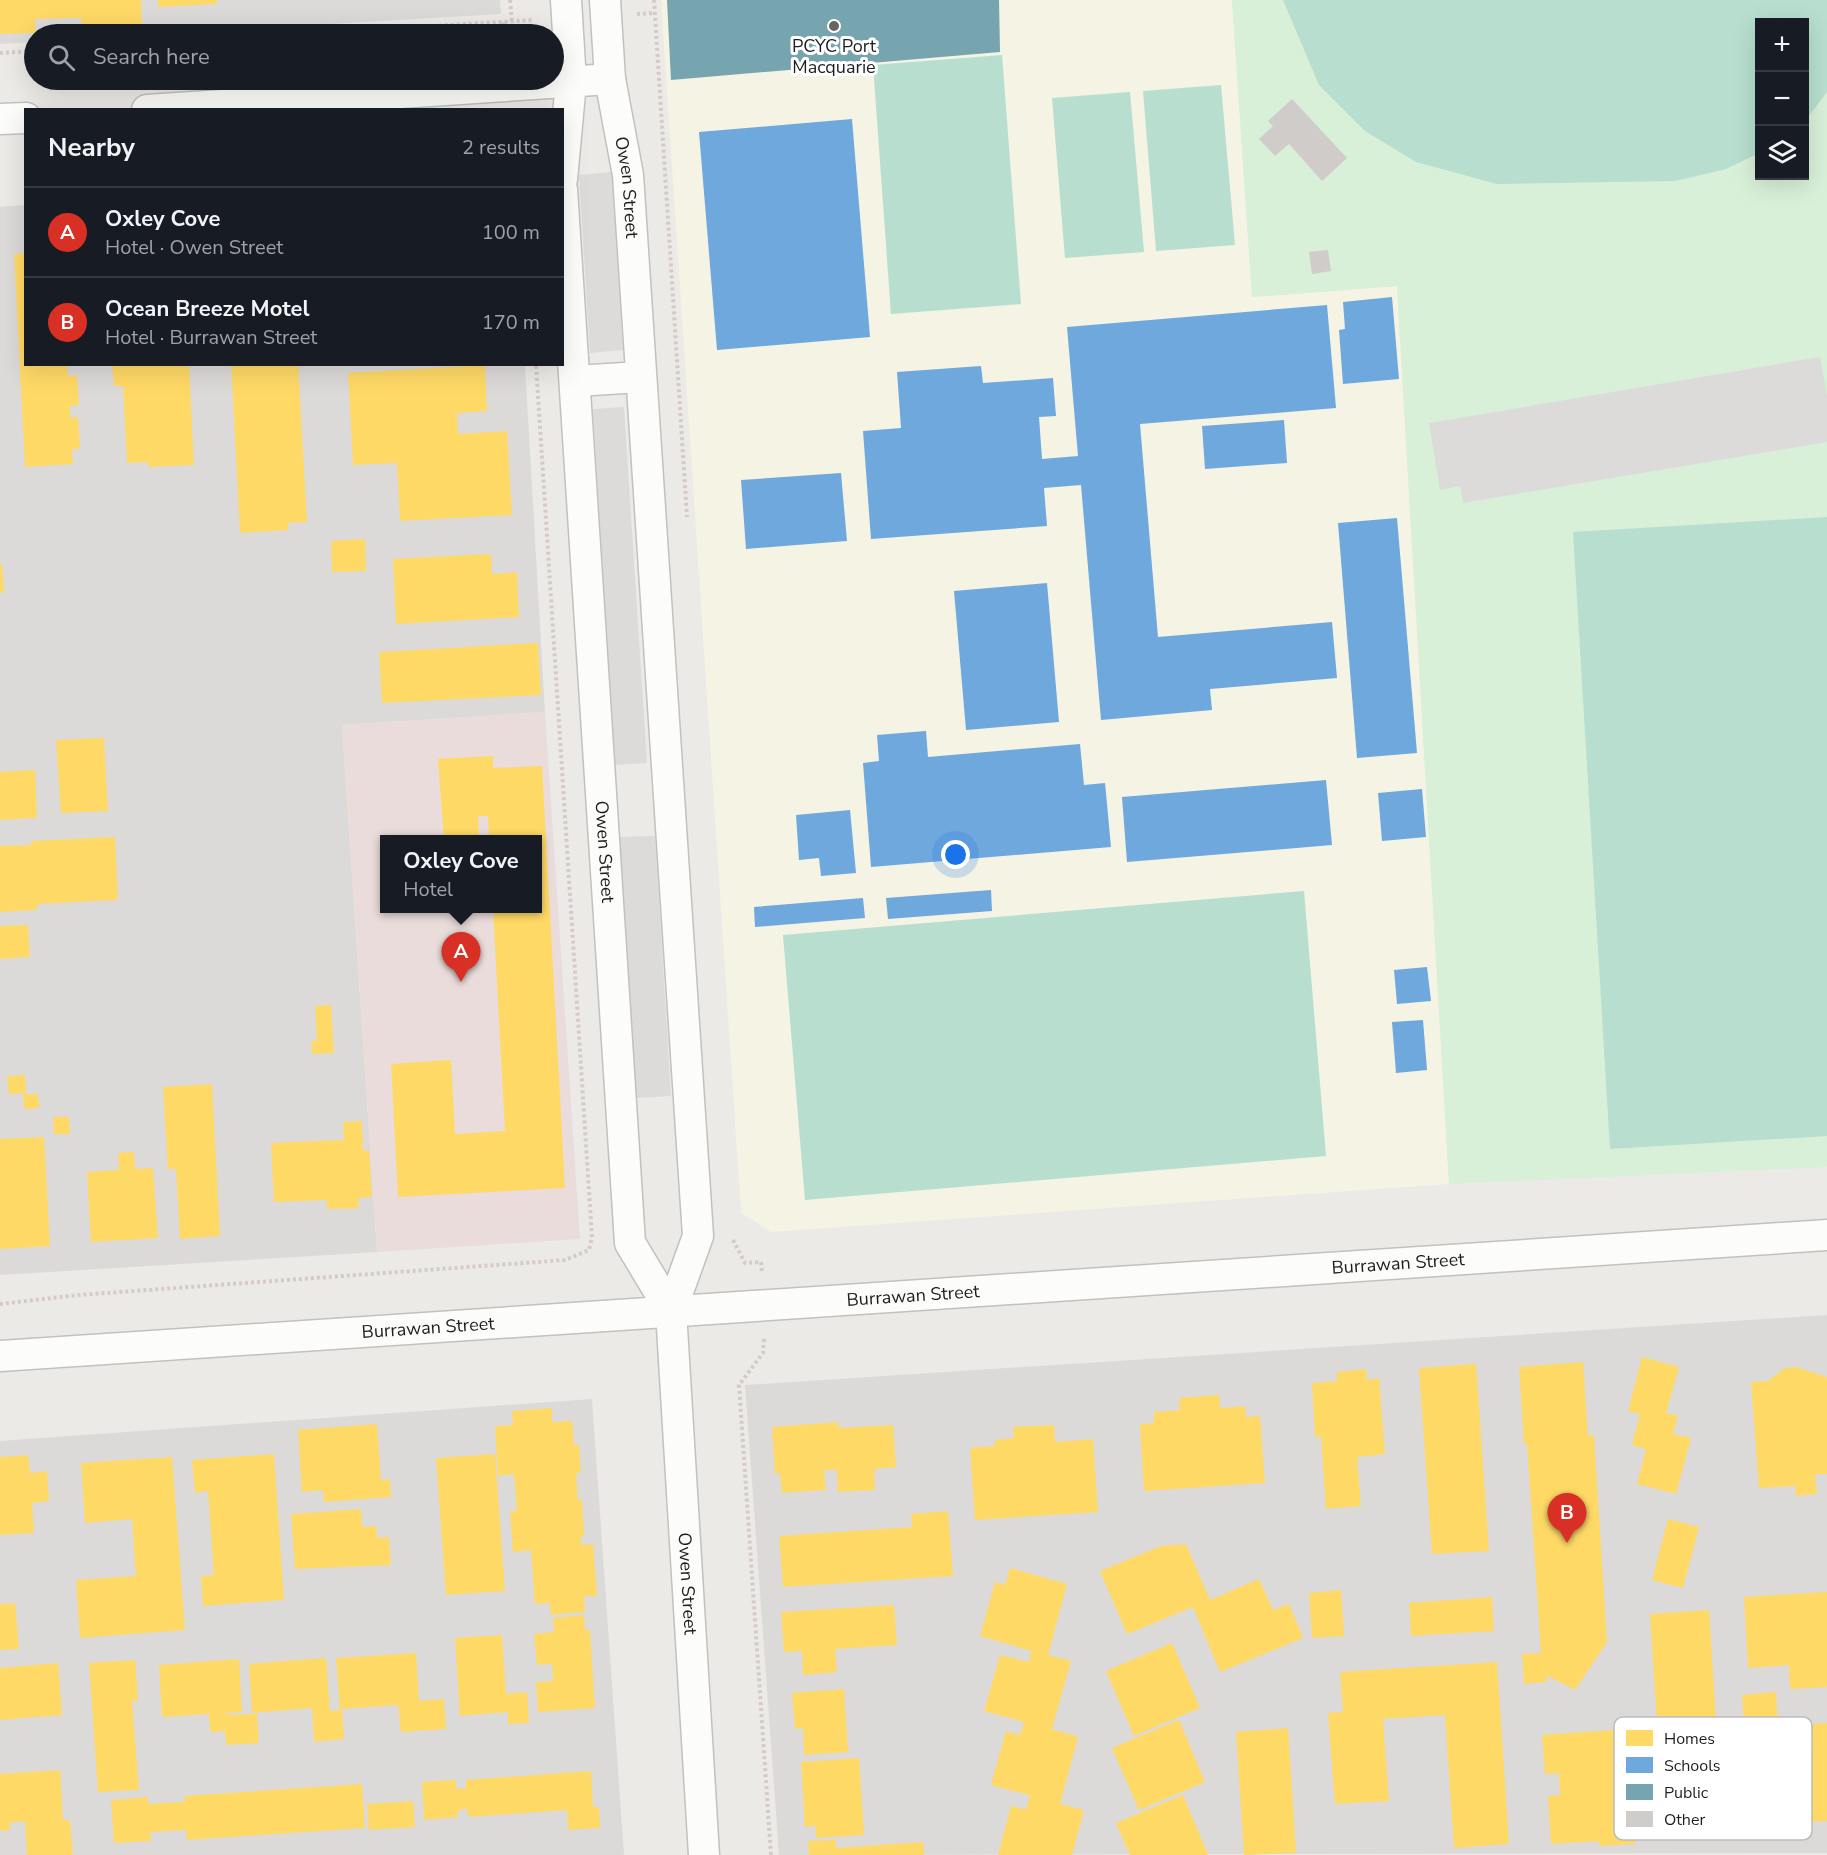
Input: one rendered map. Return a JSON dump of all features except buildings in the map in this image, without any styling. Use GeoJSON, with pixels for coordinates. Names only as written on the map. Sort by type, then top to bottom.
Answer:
{"type":"FeatureCollection","features":[{"type":"Feature","properties":{"kind":"street"},"geometry":{"type":"LineString","coordinates":[[564,157],[571,82],[566,0]]}},
{"type":"Feature","properties":{"kind":"street","name":"Owen Street"},"geometry":{"type":"LineString","coordinates":[[605,0],[610,79],[628,175],[698,1236],[671,1311],[704,1855]]}},
{"type":"Feature","properties":{"kind":"street"},"geometry":{"type":"LineString","coordinates":[[564,82],[610,79]]}},
{"type":"Feature","properties":{"kind":"street"},"geometry":{"type":"LineString","coordinates":[[177,108],[450,90]]}},
{"type":"Feature","properties":{"kind":"street"},"geometry":{"type":"LineString","coordinates":[[0,119],[24,118]]}},
{"type":"Feature","properties":{"kind":"street","name":"Owen Street"},"geometry":{"type":"LineString","coordinates":[[564,219],[630,1243],[671,1311]]}},
{"type":"Feature","properties":{"kind":"street"},"geometry":{"type":"LineString","coordinates":[[575,381],[641,377]]}},
{"type":"Feature","properties":{"kind":"street","name":"Burrawan Street"},"geometry":{"type":"LineString","coordinates":[[0,1356],[1827,1235]]}},
{"type":"Feature","properties":{"kind":"path"},"geometry":{"type":"LineString","coordinates":[[510,0],[512,21]]}},
{"type":"Feature","properties":{"kind":"path"},"geometry":{"type":"LineString","coordinates":[[654,0],[687,521]]}},
{"type":"Feature","properties":{"kind":"path"},"geometry":{"type":"LineString","coordinates":[[642,13],[655,13]]}},
{"type":"Feature","properties":{"kind":"path"},"geometry":{"type":"LineString","coordinates":[[456,24],[544,20]]}},
{"type":"Feature","properties":{"kind":"path"},"geometry":{"type":"LineString","coordinates":[[0,53],[24,52]]}},
{"type":"Feature","properties":{"kind":"path"},"geometry":{"type":"LineString","coordinates":[[0,1304],[78,1295],[565,1260],[590,1251],[592,1238],[536,366]]}},
{"type":"Feature","properties":{"kind":"path"},"geometry":{"type":"LineString","coordinates":[[733,1233],[733,1245],[744,1263],[761,1262],[762,1268]]}},
{"type":"Feature","properties":{"kind":"path"},"geometry":{"type":"LineString","coordinates":[[764,1338],[763,1353],[739,1385],[771,1855]]}},
{"type":"Feature","properties":{"kind":"shaded area"},"geometry":{"type":"Polygon","coordinates":[[[0,0],[500,0],[501,14],[332,24],[24,24],[24,43],[0,44],[0,0]]]}},
{"type":"Feature","properties":{"kind":"shaded area"},"geometry":{"type":"Polygon","coordinates":[[[661,0],[1232,0],[1252,297],[1397,286],[1449,1184],[771,1232],[741,1213],[661,0]]]}},
{"type":"Feature","properties":{"kind":"shaded area"},"geometry":{"type":"Polygon","coordinates":[[[612,172],[623,350],[590,353],[579,175],[612,172]]]}},
{"type":"Feature","properties":{"kind":"shaded area"},"geometry":{"type":"Polygon","coordinates":[[[24,205],[24,366],[525,366],[545,712],[342,725],[377,1252],[0,1275],[0,207],[24,205]]]}},
{"type":"Feature","properties":{"kind":"shaded area"},"geometry":{"type":"Polygon","coordinates":[[[1820,357],[1827,396],[1827,442],[1463,503],[1460,486],[1440,490],[1429,423],[1820,357]]]}},
{"type":"Feature","properties":{"kind":"shaded area"},"geometry":{"type":"Polygon","coordinates":[[[624,407],[647,763],[615,765],[593,409],[624,407]]]}},
{"type":"Feature","properties":{"kind":"shaded area"},"geometry":{"type":"Polygon","coordinates":[[[545,712],[580,1239],[377,1252],[342,725],[545,712]]]}},
{"type":"Feature","properties":{"kind":"shaded area"},"geometry":{"type":"Polygon","coordinates":[[[655,836],[671,1096],[636,1098],[620,837],[655,836]]]}},
{"type":"Feature","properties":{"kind":"shaded area"},"geometry":{"type":"Polygon","coordinates":[[[1827,1315],[1827,1853],[779,1855],[745,1385],[1827,1315]]]}},
{"type":"Feature","properties":{"kind":"shaded area"},"geometry":{"type":"Polygon","coordinates":[[[592,1399],[624,1855],[0,1855],[0,1441],[592,1399]]]}},
{"type":"Feature","properties":{"kind":"green space"},"geometry":{"type":"Polygon","coordinates":[[[1232,0],[1827,0],[1827,1167],[1449,1184],[1397,286],[1252,297],[1232,0]]]}},
{"type":"Feature","properties":{"kind":"green space"},"geometry":{"type":"Polygon","coordinates":[[[1283,0],[1827,0],[1827,92],[1809,116],[1809,18],[1755,18],[1755,155],[1726,169],[1675,181],[1497,184],[1416,162],[1365,131],[1319,85],[1283,0]]]}},
{"type":"Feature","properties":{"kind":"green space"},"geometry":{"type":"Polygon","coordinates":[[[1002,55],[1021,304],[891,314],[873,65],[1002,55]]]}},
{"type":"Feature","properties":{"kind":"green space"},"geometry":{"type":"Polygon","coordinates":[[[1221,85],[1235,245],[1156,251],[1143,91],[1221,85]]]}},
{"type":"Feature","properties":{"kind":"green space"},"geometry":{"type":"Polygon","coordinates":[[[1130,92],[1144,252],[1065,258],[1052,98],[1130,92]]]}},
{"type":"Feature","properties":{"kind":"green space"},"geometry":{"type":"Polygon","coordinates":[[[1827,517],[1827,1136],[1610,1149],[1573,532],[1827,517]]]}},
{"type":"Feature","properties":{"kind":"green space"},"geometry":{"type":"Polygon","coordinates":[[[1304,891],[1326,1156],[805,1200],[783,935],[1304,891]]]}},
{"type":"Feature","properties":{"kind":"place","name":"PCYC Port Macquarie"},"geometry":{"type":"Point","coordinates":[834,26]}},
{"type":"Feature","properties":{"kind":"place","name":"Oxley Cove"},"geometry":{"type":"Point","coordinates":[461,982]}},
{"type":"Feature","properties":{"kind":"place","name":"Ocean Breeze Motel"},"geometry":{"type":"Point","coordinates":[1567,1543]}}]}
